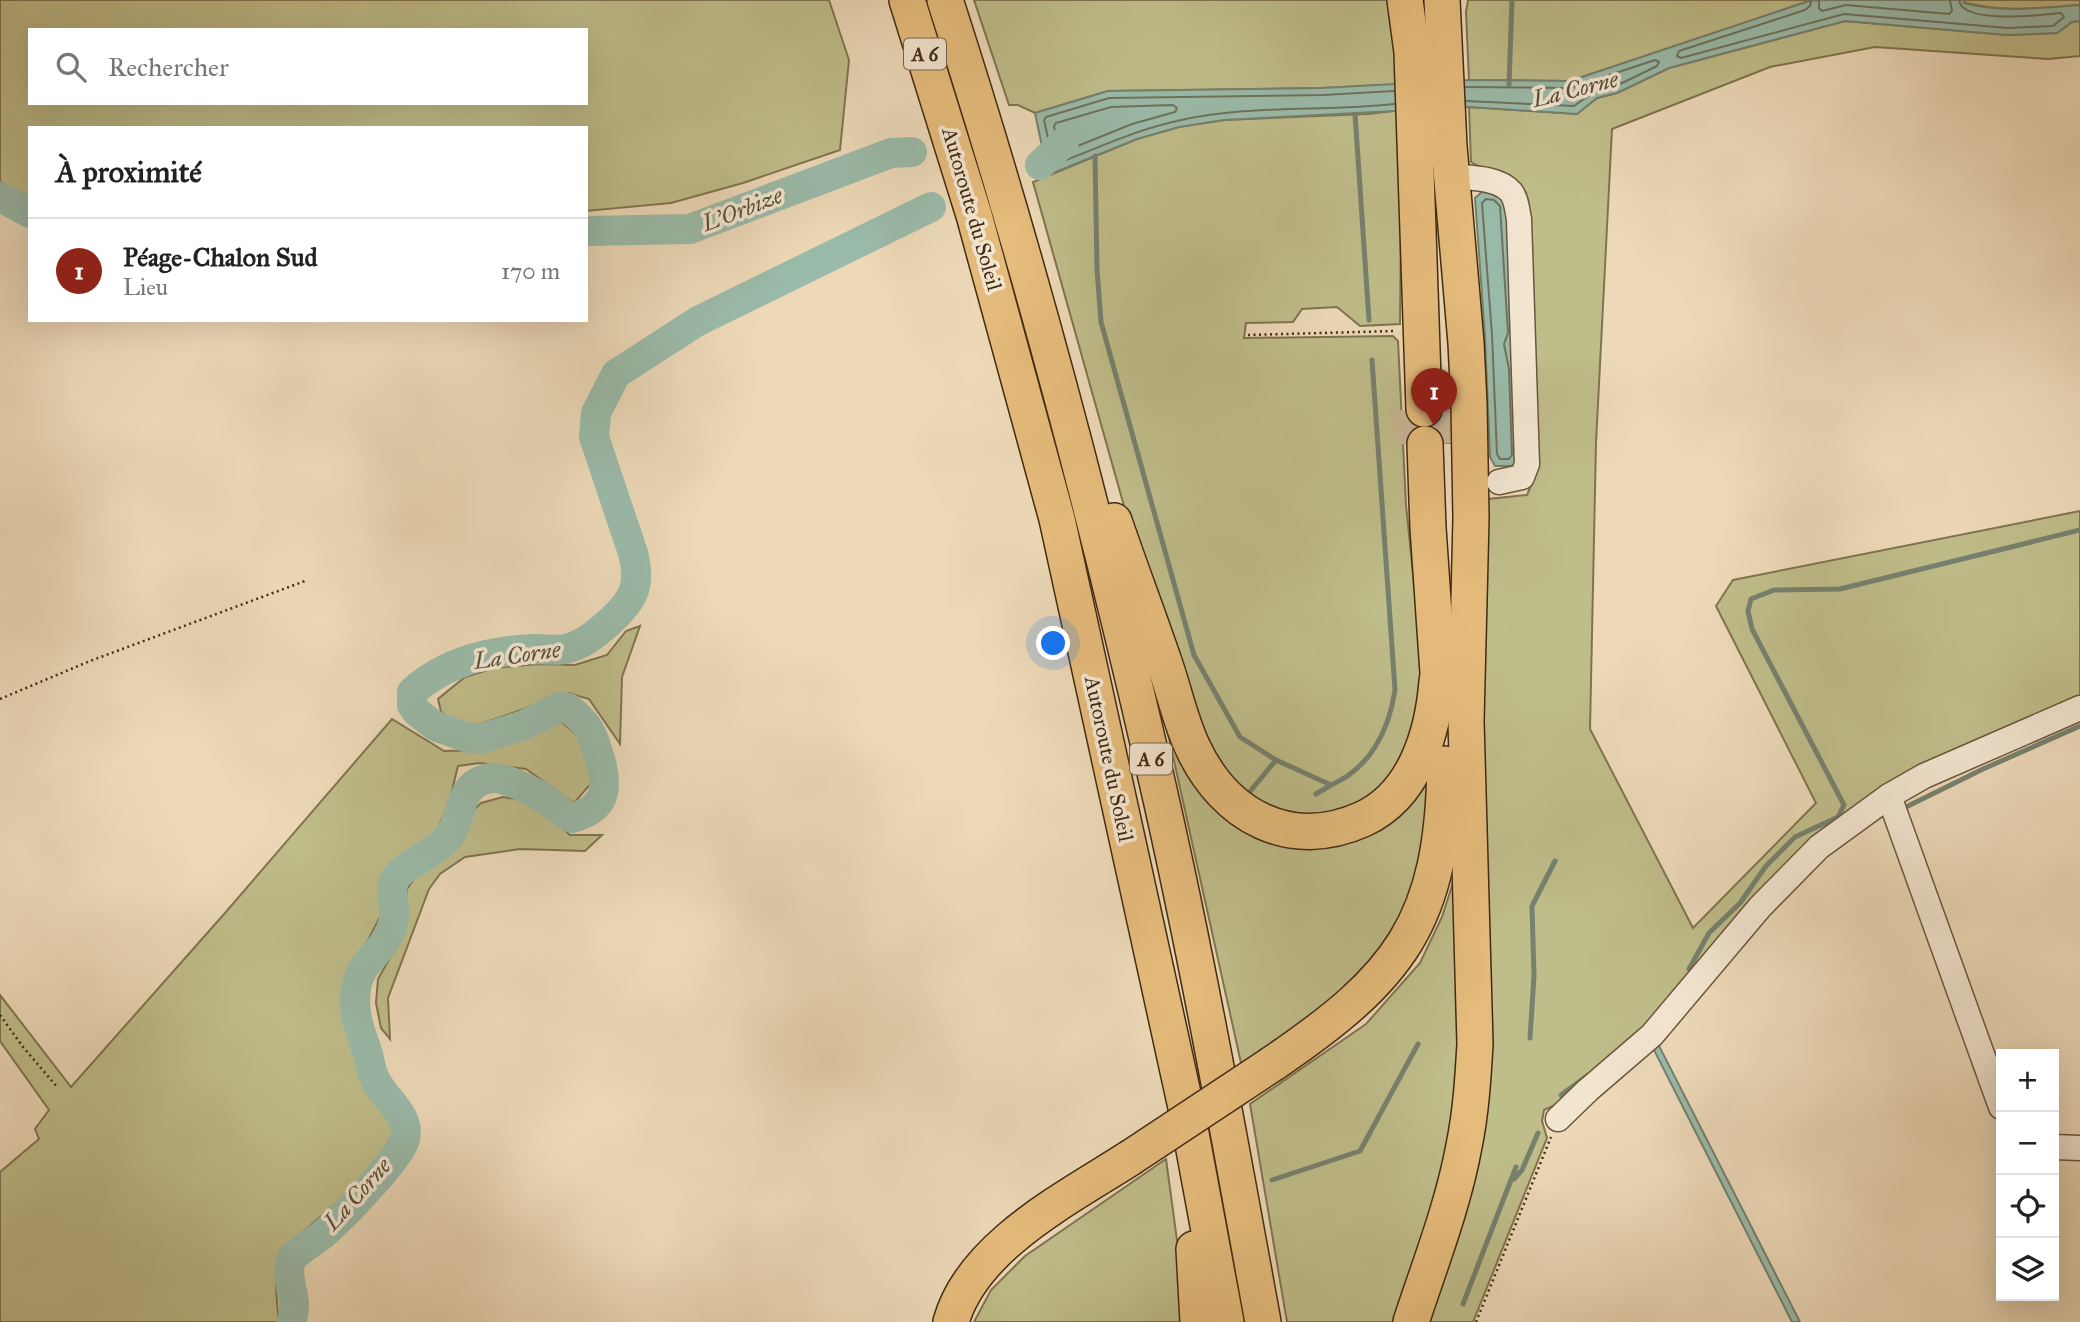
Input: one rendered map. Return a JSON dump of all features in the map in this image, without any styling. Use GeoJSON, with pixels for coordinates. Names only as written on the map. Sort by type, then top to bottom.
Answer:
{"type":"FeatureCollection","features":[{"type":"Feature","properties":{"kind":"highway","name":"Autoroute du Soleil"},"geometry":{"type":"LineString","coordinates":[[907,0],[974,215],[1057,519],[1187,1112],[1226,1322]]}},
{"type":"Feature","properties":{"kind":"highway","name":"Autoroute du Soleil"},"geometry":{"type":"LineString","coordinates":[[945,0],[978,100],[1039,314],[1161,799],[1212,1046],[1264,1322]]}},
{"type":"Feature","properties":{"kind":"highway"},"geometry":{"type":"LineString","coordinates":[[1405,0],[1428,51],[1438,156],[1465,330],[1471,518],[1466,721],[1475,1044],[1468,1128],[1457,1181],[1411,1322]]}},
{"type":"Feature","properties":{"kind":"highway"},"geometry":{"type":"LineString","coordinates":[[1428,51],[1442,0]]}},
{"type":"Feature","properties":{"kind":"highway"},"geometry":{"type":"LineString","coordinates":[[1424,410],[1418,316],[1438,156]]}},
{"type":"Feature","properties":{"kind":"highway"},"geometry":{"type":"LineString","coordinates":[[1039,314],[1160,650],[1191,745],[1208,775],[1225,796],[1245,813],[1259,820],[1298,831],[1322,831],[1371,815],[1401,789],[1417,764],[1433,717],[1437,681]]}},
{"type":"Feature","properties":{"kind":"highway"},"geometry":{"type":"LineString","coordinates":[[951,1322],[967,1286],[1002,1246],[1036,1219],[1131,1163],[1273,1070],[1371,987],[1406,943],[1424,907],[1437,862],[1445,800],[1445,752],[1437,681],[1425,444]]}},
{"type":"Feature","properties":{"kind":"highway"},"geometry":{"type":"LineString","coordinates":[[1273,1070],[1305,1056],[1370,1003],[1407,960],[1426,930],[1436,909],[1446,868],[1466,721]]}},
{"type":"Feature","properties":{"kind":"highway"},"geometry":{"type":"LineString","coordinates":[[1187,1112],[1198,1322]]}},
{"type":"Feature","properties":{"kind":"highway"},"geometry":{"type":"LineString","coordinates":[[963,1322],[981,1286],[1006,1258],[1131,1163]]}},
{"type":"Feature","properties":{"kind":"street"},"geometry":{"type":"LineString","coordinates":[[1438,156],[1500,185],[1510,191],[1516,202],[1519,219],[1527,464],[1521,477],[1499,482]]}},
{"type":"Feature","properties":{"kind":"street"},"geometry":{"type":"LineString","coordinates":[[1558,1119],[1652,1035],[1760,907],[1819,847],[1889,796],[1924,776],[2080,708]]}},
{"type":"Feature","properties":{"kind":"street"},"geometry":{"type":"LineString","coordinates":[[1889,796],[1996,1093]]}},
{"type":"Feature","properties":{"kind":"street"},"geometry":{"type":"LineString","coordinates":[[2059,1147],[2080,1148]]}},
{"type":"Feature","properties":{"kind":"path"},"geometry":{"type":"LineString","coordinates":[[1248,335],[1418,316]]}},
{"type":"Feature","properties":{"kind":"path"},"geometry":{"type":"LineString","coordinates":[[0,699],[90,661],[305,581]]}},
{"type":"Feature","properties":{"kind":"path"},"geometry":{"type":"LineString","coordinates":[[0,1015],[58,1088]]}},
{"type":"Feature","properties":{"kind":"path"},"geometry":{"type":"LineString","coordinates":[[1476,1322],[1558,1119]]}},
{"type":"Feature","properties":{"kind":"shaded area"},"geometry":{"type":"Polygon","coordinates":[[[0,0],[829,0],[849,60],[840,150],[743,183],[671,203],[588,211],[588,126],[28,126],[28,198],[0,182],[0,0]]]}},
{"type":"Feature","properties":{"kind":"shaded area"},"geometry":{"type":"Polygon","coordinates":[[[974,0],[1397,0],[1403,84],[1108,91],[1035,113],[1018,105],[1009,105],[974,0]]]}},
{"type":"Feature","properties":{"kind":"shaded area"},"geometry":{"type":"Polygon","coordinates":[[[1468,0],[1823,0],[1809,1],[1570,81],[1469,80],[1466,12],[1468,0]]]}},
{"type":"Feature","properties":{"kind":"shaded area"},"geometry":{"type":"Polygon","coordinates":[[[2080,0],[2080,5],[2007,9],[1963,2],[2080,0]]]}},
{"type":"Feature","properties":{"kind":"shaded area"},"geometry":{"type":"Polygon","coordinates":[[[1845,21],[2008,35],[2057,33],[2072,22],[2080,21],[2080,56],[2048,59],[1875,47],[1770,67],[1612,129],[1596,443],[1590,729],[1693,928],[1816,803],[1716,606],[1733,580],[2080,511],[2080,708],[1879,798],[1635,1045],[1562,1102],[1544,1110],[1542,1121],[1547,1138],[1473,1322],[1420,1322],[1459,1197],[1482,779],[1488,499],[1527,495],[1533,481],[1535,376],[1526,193],[1517,182],[1496,176],[1471,162],[1469,107],[1577,114],[1597,98],[1617,93],[1669,68],[1845,21]]]}},
{"type":"Feature","properties":{"kind":"shaded area"},"geometry":{"type":"Polygon","coordinates":[[[1402,110],[1400,324],[1360,326],[1337,307],[1302,309],[1293,322],[1246,323],[1244,338],[1393,336],[1398,341],[1406,505],[1426,702],[1403,773],[1344,816],[1268,813],[1213,766],[1140,563],[1033,182],[1137,139],[1179,127],[1224,120],[1402,110]]]}},
{"type":"Feature","properties":{"kind":"shaded area"},"geometry":{"type":"Polygon","coordinates":[[[640,626],[622,677],[620,744],[589,699],[569,693],[478,725],[459,724],[441,712],[438,699],[465,677],[494,668],[539,664],[575,665],[607,655],[626,631],[640,626]]]}},
{"type":"Feature","properties":{"kind":"shaded area"},"geometry":{"type":"Polygon","coordinates":[[[1153,666],[1206,789],[1314,841],[1432,752],[1420,896],[1351,995],[1243,1072],[1153,666]]]}},
{"type":"Feature","properties":{"kind":"shaded area"},"geometry":{"type":"Polygon","coordinates":[[[392,719],[444,751],[486,750],[562,722],[585,743],[594,780],[574,803],[526,769],[480,763],[458,766],[449,803],[433,841],[399,858],[385,873],[382,913],[363,950],[351,964],[347,986],[347,1015],[369,1090],[388,1116],[394,1132],[361,1182],[284,1248],[277,1275],[279,1322],[0,1322],[0,1172],[39,1139],[35,1129],[49,1110],[0,1041],[0,995],[71,1087],[392,719]]]}},
{"type":"Feature","properties":{"kind":"shaded area"},"geometry":{"type":"Polygon","coordinates":[[[503,797],[527,801],[552,818],[570,835],[602,835],[585,851],[520,849],[465,857],[440,874],[429,889],[388,998],[390,1039],[381,1028],[376,1003],[378,979],[395,949],[403,922],[407,889],[417,875],[452,851],[466,829],[471,813],[481,803],[503,797]]]}},
{"type":"Feature","properties":{"kind":"shaded area"},"geometry":{"type":"Polygon","coordinates":[[[1458,867],[1462,1119],[1404,1322],[1287,1322],[1250,1104],[1366,1024],[1420,963],[1442,917],[1458,867]]]}},
{"type":"Feature","properties":{"kind":"shaded area"},"geometry":{"type":"Polygon","coordinates":[[[1166,1159],[1188,1322],[974,1322],[991,1290],[1025,1256],[1166,1159]]]}},
{"type":"Feature","properties":{"kind":"water"},"geometry":{"type":"Polygon","coordinates":[[[1965,0],[1964,3],[2007,9],[2080,5],[2080,21],[2072,22],[2057,33],[2007,35],[1845,21],[1669,68],[1617,93],[1597,98],[1577,114],[1469,107],[1224,120],[1179,127],[1137,139],[1048,175],[1035,113],[1108,91],[1322,88],[1469,80],[1570,81],[1809,1],[1965,0]]]}},
{"type":"Feature","properties":{"kind":"water"},"geometry":{"type":"Polygon","coordinates":[[[1482,192],[1496,193],[1507,201],[1519,462],[1511,466],[1495,466],[1490,457],[1475,198],[1482,192]]]}},
{"type":"Feature","properties":{"kind":"water"},"geometry":{"type":"Polygon","coordinates":[[[1656,1040],[1800,1322],[1792,1322],[1651,1044],[1656,1040]]]}},
{"type":"Feature","properties":{"kind":"building"},"geometry":{"type":"Polygon","coordinates":[[[1444,409],[1449,409],[1450,443],[1445,443],[1442,433],[1434,426],[1441,419],[1444,409]]]}},
{"type":"Feature","properties":{"kind":"waterway"},"geometry":{"type":"LineString","coordinates":[[1509,85],[1512,0]]}},
{"type":"Feature","properties":{"kind":"waterway"},"geometry":{"type":"LineString","coordinates":[[1355,114],[1369,320]]}},
{"type":"Feature","properties":{"kind":"waterway","name":"La Corne"},"geometry":{"type":"LineString","coordinates":[[1040,165],[1064,142]]}},
{"type":"Feature","properties":{"kind":"waterway","name":"L'Orbize"},"geometry":{"type":"LineString","coordinates":[[588,231],[690,229],[891,153],[912,152]]}},
{"type":"Feature","properties":{"kind":"waterway"},"geometry":{"type":"LineString","coordinates":[[1095,156],[1101,322],[1194,655],[1240,737],[1276,760]]}},
{"type":"Feature","properties":{"kind":"waterway","name":"L'Orbize"},"geometry":{"type":"LineString","coordinates":[[0,197],[28,212]]}},
{"type":"Feature","properties":{"kind":"waterway","name":"La Corne"},"geometry":{"type":"LineString","coordinates":[[292,1322],[294,1304],[289,1269],[292,1258],[322,1235],[354,1204],[392,1160],[405,1139],[406,1130],[401,1115],[374,1076],[355,1007],[359,976],[391,931],[394,918],[394,881],[404,870],[445,841],[455,827],[467,793],[481,781],[498,778],[514,783],[539,795],[572,818],[598,804],[604,789],[603,770],[592,736],[585,724],[569,708],[561,707],[524,725],[480,739],[469,738],[435,726],[417,712],[412,705],[412,692],[454,665],[485,655],[518,650],[563,649],[580,644],[608,623],[630,598],[636,581],[634,558],[594,437],[596,413],[616,374],[698,321],[931,207]]}},
{"type":"Feature","properties":{"kind":"waterway"},"geometry":{"type":"LineString","coordinates":[[1331,785],[1345,778],[1367,758],[1388,720],[1395,690],[1372,360]]}},
{"type":"Feature","properties":{"kind":"waterway"},"geometry":{"type":"LineString","coordinates":[[1689,969],[1709,933],[1740,903],[1766,866],[1795,837],[1838,817],[1844,805],[1752,629],[1748,611],[1751,599],[1774,590],[1840,589],[2080,530]]}},
{"type":"Feature","properties":{"kind":"waterway"},"geometry":{"type":"LineString","coordinates":[[1904,808],[2080,726]]}},
{"type":"Feature","properties":{"kind":"waterway"},"geometry":{"type":"LineString","coordinates":[[1247,795],[1276,760],[1331,785],[1316,794]]}},
{"type":"Feature","properties":{"kind":"waterway"},"geometry":{"type":"LineString","coordinates":[[1530,1038],[1534,976],[1532,906],[1555,861]]}},
{"type":"Feature","properties":{"kind":"waterway"},"geometry":{"type":"LineString","coordinates":[[1272,1180],[1360,1151],[1418,1044]]}},
{"type":"Feature","properties":{"kind":"waterway"},"geometry":{"type":"LineString","coordinates":[[1561,1095],[1587,1076]]}},
{"type":"Feature","properties":{"kind":"waterway"},"geometry":{"type":"LineString","coordinates":[[1514,1179],[1522,1170],[1538,1133]]}},
{"type":"Feature","properties":{"kind":"waterway"},"geometry":{"type":"LineString","coordinates":[[1463,1304],[1516,1167]]}},
{"type":"Feature","properties":{"kind":"tunnel"},"geometry":{"type":"LineString","coordinates":[[1436,409],[1437,444]]}},
{"type":"Feature","properties":{"kind":"tunnel"},"geometry":{"type":"LineString","coordinates":[[1411,410],[1412,444]]}},
{"type":"Feature","properties":{"kind":"place","name":"Péage-Chalon Sud"},"geometry":{"type":"Point","coordinates":[1434,426]}}]}
